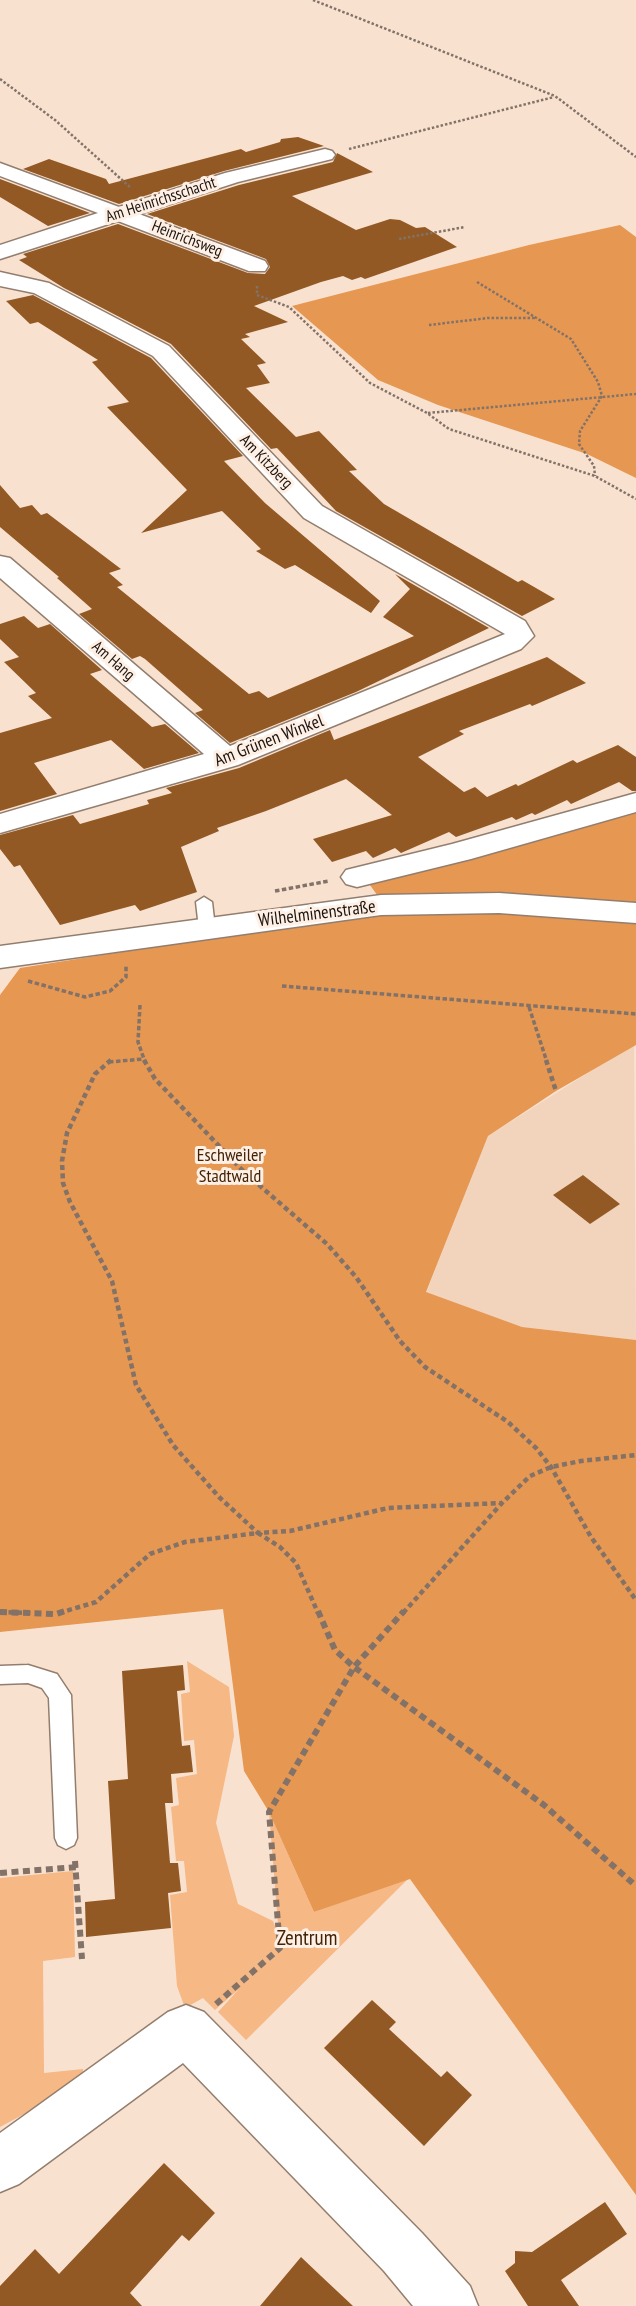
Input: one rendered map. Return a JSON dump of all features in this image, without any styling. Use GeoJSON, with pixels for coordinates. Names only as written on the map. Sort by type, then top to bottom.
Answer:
{"type":"FeatureCollection","features":[{"type":"Feature","properties":{"kind":"street","name":"Am Heinrichsschacht"},"geometry":{"type":"LineString","coordinates":[[0,252],[232,177],[325,155]]}},
{"type":"Feature","properties":{"kind":"street","name":"Heinrichsweg"},"geometry":{"type":"LineString","coordinates":[[0,169],[257,266]]}},
{"type":"Feature","properties":{"kind":"street","name":"Am Kitzberg"},"geometry":{"type":"LineString","coordinates":[[0,279],[30,284],[161,351],[313,512],[515,627]]}},
{"type":"Feature","properties":{"kind":"street"},"geometry":{"type":"LineString","coordinates":[[0,291],[30,284]]}},
{"type":"Feature","properties":{"kind":"street","name":"Am Hang"},"geometry":{"type":"LineString","coordinates":[[0,564],[227,759]]}},
{"type":"Feature","properties":{"kind":"street","name":"Am Grünen Winkel"},"geometry":{"type":"LineString","coordinates":[[0,824],[227,759],[511,643],[520,636],[515,627]]}},
{"type":"Feature","properties":{"kind":"street","name":"Wilhelminenstraße"},"geometry":{"type":"LineString","coordinates":[[357,877],[460,852],[636,802]]}},
{"type":"Feature","properties":{"kind":"street","name":"Wilhelminenstraße"},"geometry":{"type":"LineString","coordinates":[[0,957],[206,915],[381,905],[499,903],[636,913]]}},
{"type":"Feature","properties":{"kind":"street"},"geometry":{"type":"LineString","coordinates":[[0,2165],[186,2030],[403,2252],[450,2306]]}},
{"type":"Feature","properties":{"kind":"lane"},"geometry":{"type":"LineString","coordinates":[[0,1675],[28,1674],[49,1681],[60,1695],[66,1838]]}},
{"type":"Feature","properties":{"kind":"path"},"geometry":{"type":"LineString","coordinates":[[313,0],[555,96],[636,157]]}},
{"type":"Feature","properties":{"kind":"path"},"geometry":{"type":"LineString","coordinates":[[0,79],[55,120],[148,204]]}},
{"type":"Feature","properties":{"kind":"path"},"geometry":{"type":"LineString","coordinates":[[325,155],[555,96]]}},
{"type":"Feature","properties":{"kind":"path"},"geometry":{"type":"LineString","coordinates":[[399,239],[465,227]]}},
{"type":"Feature","properties":{"kind":"path"},"geometry":{"type":"LineString","coordinates":[[477,282],[571,339],[598,382],[602,396],[580,431],[579,444],[594,466],[595,476]]}},
{"type":"Feature","properties":{"kind":"path"},"geometry":{"type":"LineString","coordinates":[[257,295],[289,307],[370,383],[427,413],[449,429],[595,476],[636,499]]}},
{"type":"Feature","properties":{"kind":"path"},"geometry":{"type":"LineString","coordinates":[[429,325],[488,318],[537,318]]}},
{"type":"Feature","properties":{"kind":"path"},"geometry":{"type":"LineString","coordinates":[[427,413],[636,394]]}},
{"type":"Feature","properties":{"kind":"path"},"geometry":{"type":"LineString","coordinates":[[25,981],[85,997],[110,991]]}},
{"type":"Feature","properties":{"kind":"path"},"geometry":{"type":"LineString","coordinates":[[282,986],[636,1014]]}},
{"type":"Feature","properties":{"kind":"path"},"geometry":{"type":"LineString","coordinates":[[140,1005],[138,1042],[143,1059],[155,1079],[244,1172],[327,1244],[356,1277],[400,1341],[425,1367],[508,1422],[536,1448],[551,1467],[591,1537],[636,1600]]}},
{"type":"Feature","properties":{"kind":"path"},"geometry":{"type":"LineString","coordinates":[[529,1007],[556,1091]]}},
{"type":"Feature","properties":{"kind":"path"},"geometry":{"type":"LineString","coordinates":[[143,1059],[111,1060],[95,1074],[67,1133],[62,1161],[63,1183],[70,1202],[113,1281],[136,1385],[173,1445],[191,1468],[258,1533],[280,1547],[296,1563],[335,1650],[354,1667],[544,1805],[636,1886]]}},
{"type":"Feature","properties":{"kind":"path"},"geometry":{"type":"LineString","coordinates":[[186,2030],[279,1948],[269,1812],[354,1667],[502,1503],[530,1476],[551,1467],[581,1461],[636,1455]]}},
{"type":"Feature","properties":{"kind":"path"},"geometry":{"type":"LineString","coordinates":[[0,1612],[57,1614],[96,1602],[150,1554],[185,1542],[290,1531],[388,1508],[502,1503]]}},
{"type":"Feature","properties":{"kind":"path"},"geometry":{"type":"LineString","coordinates":[[66,1838],[78,1867],[82,1959]]}},
{"type":"Feature","properties":{"kind":"path"},"geometry":{"type":"LineString","coordinates":[[0,1873],[78,1867]]}},
{"type":"Feature","properties":{"kind":"shaded area"},"geometry":{"type":"Polygon","coordinates":[[[634,1044],[636,1340],[522,1327],[426,1293],[488,1136],[634,1044]]]}},
{"type":"Feature","properties":{"kind":"green space"},"geometry":{"type":"Polygon","coordinates":[[[620,225],[636,237],[636,478],[587,454],[438,405],[378,380],[292,306],[529,245],[620,225]]]}},
{"type":"Feature","properties":{"kind":"green space","name":"Eschweiler Stadtwald"},"geometry":{"type":"Polygon","coordinates":[[[636,812],[636,1045],[556,1091],[488,1136],[426,1292],[522,1327],[636,1340],[636,2195],[410,1879],[314,1912],[269,1812],[244,1771],[223,1609],[0,1632],[0,995],[20,968],[388,910],[362,874],[636,812]]]}},
{"type":"Feature","properties":{"kind":"green space","name":"Zentrum"},"geometry":{"type":"Polygon","coordinates":[[[187,1661],[229,1687],[234,1736],[216,1823],[238,1904],[273,1921],[279,1937],[269,1812],[314,1912],[409,1878],[246,2040],[218,2012],[239,1989],[215,2010],[203,1998],[185,2008],[177,1986],[170,1895],[187,1892],[184,1861],[176,1861],[171,1807],[179,1805],[176,1778],[197,1774],[194,1740],[184,1741],[181,1694],[190,1692],[187,1661]]]}},
{"type":"Feature","properties":{"kind":"green space"},"geometry":{"type":"Polygon","coordinates":[[[73,1871],[75,1957],[43,1961],[44,2073],[83,2069],[83,2082],[0,2127],[0,1878],[73,1871]]]}},
{"type":"Feature","properties":{"kind":"building"},"geometry":{"type":"Polygon","coordinates":[[[298,137],[324,146],[224,171],[119,204],[23,169],[49,159],[106,179],[109,184],[241,149],[246,152],[280,142],[281,139],[298,137]]]}},
{"type":"Feature","properties":{"kind":"building"},"geometry":{"type":"Polygon","coordinates":[[[337,153],[373,172],[292,196],[356,230],[390,219],[400,220],[416,228],[425,227],[457,247],[365,279],[361,277],[352,280],[343,276],[254,306],[288,322],[245,334],[250,337],[241,339],[266,363],[257,365],[270,383],[246,388],[296,437],[319,431],[357,470],[349,471],[384,504],[518,582],[522,580],[555,599],[522,616],[336,511],[277,448],[271,449],[171,344],[64,288],[19,260],[27,257],[23,254],[118,224],[248,273],[265,274],[270,267],[266,259],[147,214],[239,185],[333,162],[337,153]]]}},
{"type":"Feature","properties":{"kind":"building"},"geometry":{"type":"Polygon","coordinates":[[[0,179],[90,213],[48,226],[0,197],[0,179]]]}},
{"type":"Feature","properties":{"kind":"building"},"geometry":{"type":"Polygon","coordinates":[[[33,295],[151,358],[243,456],[224,461],[265,503],[380,601],[371,613],[295,565],[285,569],[256,551],[261,549],[222,511],[141,533],[187,490],[107,407],[129,402],[92,362],[98,360],[38,322],[30,324],[6,301],[33,295]]]}},
{"type":"Feature","properties":{"kind":"building"},"geometry":{"type":"Polygon","coordinates":[[[0,485],[20,508],[32,505],[41,515],[47,513],[121,569],[109,573],[123,585],[117,587],[249,694],[259,691],[268,698],[414,636],[383,617],[410,589],[395,574],[489,628],[356,692],[230,743],[195,713],[203,710],[145,659],[140,656],[132,659],[79,614],[92,609],[0,527],[0,485]]]}},
{"type":"Feature","properties":{"kind":"building"},"geometry":{"type":"Polygon","coordinates":[[[24,616],[38,628],[50,624],[102,670],[90,674],[152,727],[165,724],[199,753],[144,769],[111,740],[34,763],[57,794],[0,811],[0,733],[52,718],[28,696],[36,693],[4,662],[19,657],[0,639],[0,624],[24,616]]]}},
{"type":"Feature","properties":{"kind":"building"},"geometry":{"type":"Polygon","coordinates":[[[547,657],[586,683],[532,706],[530,704],[459,731],[464,734],[418,757],[464,792],[475,787],[487,797],[516,784],[518,786],[573,760],[577,763],[618,745],[636,757],[636,791],[619,782],[571,804],[567,800],[535,815],[532,813],[516,820],[512,817],[456,837],[449,832],[401,853],[395,848],[373,858],[366,851],[332,862],[313,839],[392,815],[346,779],[217,828],[219,831],[181,847],[197,892],[140,911],[135,905],[60,925],[20,865],[14,867],[0,849],[0,835],[73,815],[80,824],[149,804],[147,800],[172,793],[166,788],[239,768],[330,730],[334,740],[547,657]]]}},
{"type":"Feature","properties":{"kind":"building"},"geometry":{"type":"Polygon","coordinates":[[[583,1175],[620,1204],[590,1224],[553,1195],[583,1175]]]}},
{"type":"Feature","properties":{"kind":"building"},"geometry":{"type":"Polygon","coordinates":[[[183,1665],[185,1690],[177,1691],[182,1746],[190,1745],[193,1772],[171,1774],[173,1803],[165,1803],[170,1863],[178,1863],[181,1891],[168,1893],[171,1928],[86,1937],[85,1902],[115,1899],[108,1781],[128,1779],[122,1671],[183,1665]]]}},
{"type":"Feature","properties":{"kind":"building"},"geometry":{"type":"Polygon","coordinates":[[[372,2000],[396,2022],[389,2029],[441,2077],[447,2071],[472,2095],[424,2146],[324,2048],[372,2000]]]}},
{"type":"Feature","properties":{"kind":"building"},"geometry":{"type":"Polygon","coordinates":[[[164,2163],[215,2213],[189,2241],[182,2235],[130,2293],[142,2306],[0,2306],[0,2286],[35,2249],[59,2274],[164,2163]]]}},
{"type":"Feature","properties":{"kind":"building"},"geometry":{"type":"Polygon","coordinates":[[[605,2202],[627,2234],[561,2280],[579,2306],[528,2306],[505,2271],[515,2263],[515,2251],[532,2252],[605,2202]]]}},
{"type":"Feature","properties":{"kind":"building"},"geometry":{"type":"Polygon","coordinates":[[[301,2257],[321,2276],[353,2306],[260,2306],[301,2257]]]}}]}
